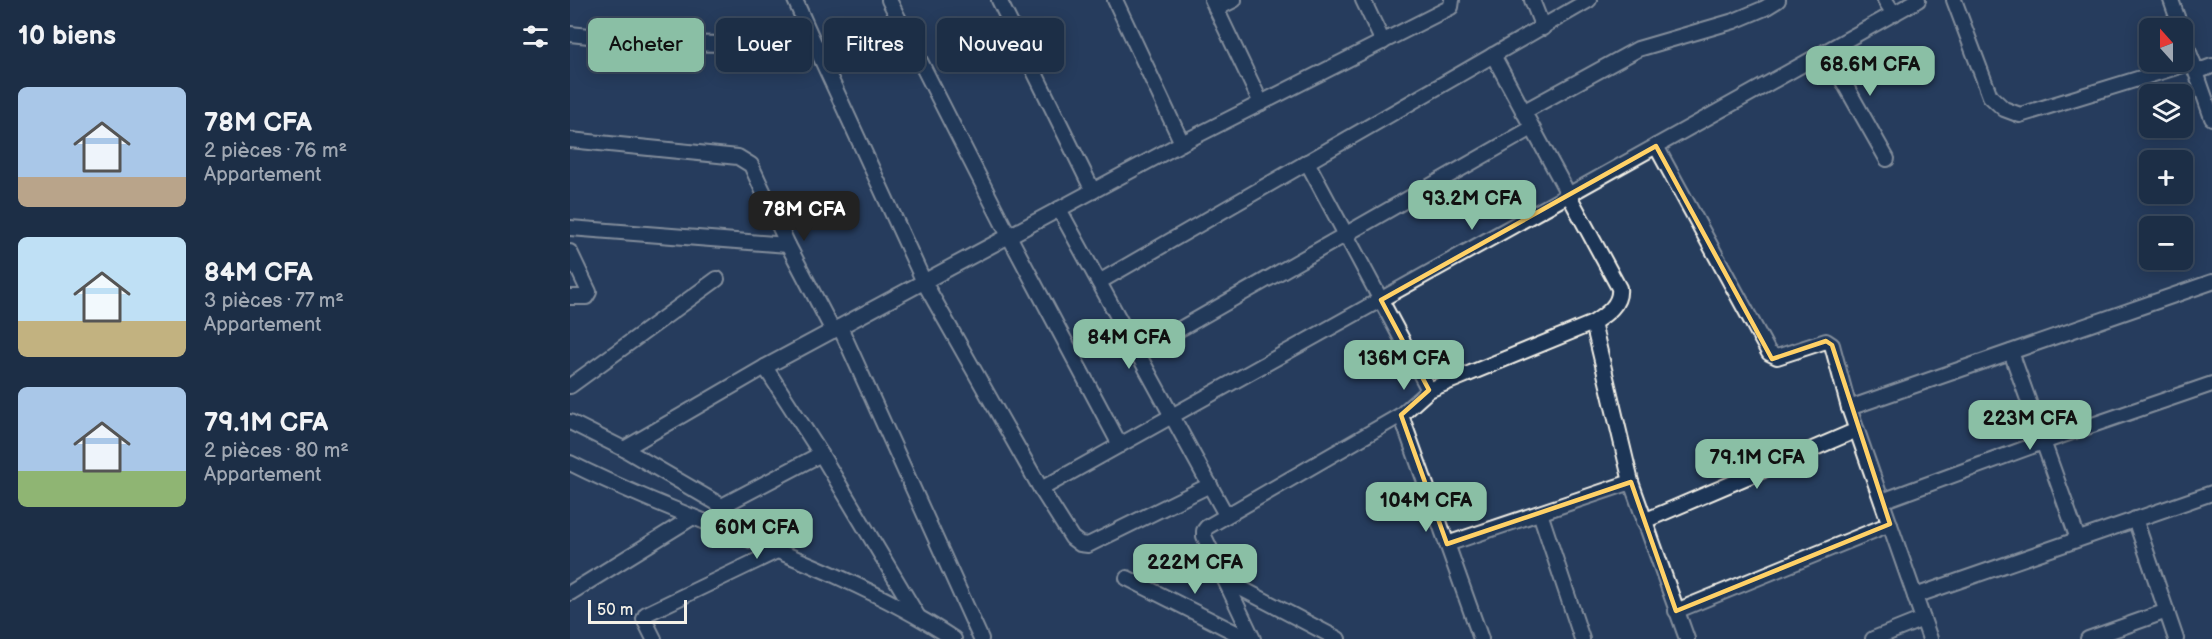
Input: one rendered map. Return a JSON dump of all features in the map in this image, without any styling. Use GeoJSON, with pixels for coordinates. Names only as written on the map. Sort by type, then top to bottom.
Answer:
{"type":"FeatureCollection","features":[{"type":"Feature","properties":{"kind":"street"},"geometry":{"type":"LineString","coordinates":[[795,0],[924,282],[1041,489],[1072,538],[1080,544],[1088,545],[1210,485]]}},
{"type":"Feature","properties":{"kind":"street"},"geometry":{"type":"LineString","coordinates":[[889,0],[1120,445]]}},
{"type":"Feature","properties":{"kind":"street"},"geometry":{"type":"LineString","coordinates":[[999,0],[1093,191]]}},
{"type":"Feature","properties":{"kind":"street"},"geometry":{"type":"LineString","coordinates":[[1115,0],[1182,143]]}},
{"type":"Feature","properties":{"kind":"street"},"geometry":{"type":"LineString","coordinates":[[1234,0],[1214,5],[1261,102]]}},
{"type":"Feature","properties":{"kind":"street"},"geometry":{"type":"LineString","coordinates":[[1363,0],[1383,42]]}},
{"type":"Feature","properties":{"kind":"street"},"geometry":{"type":"LineString","coordinates":[[624,449],[765,367],[1182,143],[1450,7],[1452,0]]}},
{"type":"Feature","properties":{"kind":"street"},"geometry":{"type":"LineString","coordinates":[[1532,0],[1543,28]]}},
{"type":"Feature","properties":{"kind":"street"},"geometry":{"type":"LineString","coordinates":[[1100,282],[1589,0]]}},
{"type":"Feature","properties":{"kind":"street"},"geometry":{"type":"LineString","coordinates":[[1523,112],[1638,49],[1734,21],[1778,0]]}},
{"type":"Feature","properties":{"kind":"street"},"geometry":{"type":"LineString","coordinates":[[1885,0],[1894,14]]}},
{"type":"Feature","properties":{"kind":"street"},"geometry":{"type":"LineString","coordinates":[[1041,489],[1918,0]]}},
{"type":"Feature","properties":{"kind":"street"},"geometry":{"type":"LineString","coordinates":[[1954,0],[1990,96],[2004,109],[2020,115],[2194,67],[2212,66]]}},
{"type":"Feature","properties":{"kind":"street"},"geometry":{"type":"LineString","coordinates":[[2171,0],[2177,18]]}},
{"type":"Feature","properties":{"kind":"street"},"geometry":{"type":"LineString","coordinates":[[570,34],[656,43],[814,45]]}},
{"type":"Feature","properties":{"kind":"street"},"geometry":{"type":"LineString","coordinates":[[1826,51],[1887,159]]}},
{"type":"Feature","properties":{"kind":"street"},"geometry":{"type":"LineString","coordinates":[[1253,639],[1204,536],[1204,531],[1208,527],[1401,416],[1429,390],[1593,323],[1612,309],[1618,299],[1619,288],[1493,55]]}},
{"type":"Feature","properties":{"kind":"street"},"geometry":{"type":"LineString","coordinates":[[2193,64],[2212,118]]}},
{"type":"Feature","properties":{"kind":"street"},"geometry":{"type":"LineString","coordinates":[[1138,353],[1532,128]]}},
{"type":"Feature","properties":{"kind":"street"},"geometry":{"type":"LineString","coordinates":[[570,140],[738,157],[751,165],[788,245],[837,329],[981,639]]}},
{"type":"Feature","properties":{"kind":"street"},"geometry":{"type":"LineString","coordinates":[[1656,146],[1768,353],[1777,357],[1829,342],[1849,408],[1930,639]]}},
{"type":"Feature","properties":{"kind":"street"},"geometry":{"type":"LineString","coordinates":[[1307,162],[1429,390]]}},
{"type":"Feature","properties":{"kind":"street"},"geometry":{"type":"LineString","coordinates":[[1059,209],[1226,515]]}},
{"type":"Feature","properties":{"kind":"street"},"geometry":{"type":"LineString","coordinates":[[570,228],[788,245]]}},
{"type":"Feature","properties":{"kind":"street"},"geometry":{"type":"LineString","coordinates":[[570,252],[589,292],[586,297],[570,297]]}},
{"type":"Feature","properties":{"kind":"street"},"geometry":{"type":"LineString","coordinates":[[570,386],[717,279]]}},
{"type":"Feature","properties":{"kind":"street"},"geometry":{"type":"LineString","coordinates":[[1849,408],[2212,282]]}},
{"type":"Feature","properties":{"kind":"street"},"geometry":{"type":"LineString","coordinates":[[1593,323],[1631,482],[1687,639]]}},
{"type":"Feature","properties":{"kind":"street"},"geometry":{"type":"LineString","coordinates":[[2011,352],[2078,539]]}},
{"type":"Feature","properties":{"kind":"street"},"geometry":{"type":"LineString","coordinates":[[765,367],[821,454],[918,615]]}},
{"type":"Feature","properties":{"kind":"street"},"geometry":{"type":"LineString","coordinates":[[1882,501],[2043,442],[2212,384]]}},
{"type":"Feature","properties":{"kind":"street"},"geometry":{"type":"LineString","coordinates":[[1401,416],[1481,639]]}},
{"type":"Feature","properties":{"kind":"street"},"geometry":{"type":"LineString","coordinates":[[570,422],[624,449],[722,506],[777,551]]}},
{"type":"Feature","properties":{"kind":"street"},"geometry":{"type":"LineString","coordinates":[[1644,521],[1857,430]]}},
{"type":"Feature","properties":{"kind":"street"},"geometry":{"type":"LineString","coordinates":[[570,432],[592,433]]}},
{"type":"Feature","properties":{"kind":"street"},"geometry":{"type":"LineString","coordinates":[[722,506],[821,454]]}},
{"type":"Feature","properties":{"kind":"street"},"geometry":{"type":"LineString","coordinates":[[570,463],[777,551],[918,615],[954,639]]}},
{"type":"Feature","properties":{"kind":"street"},"geometry":{"type":"LineString","coordinates":[[570,477],[583,470]]}},
{"type":"Feature","properties":{"kind":"street"},"geometry":{"type":"LineString","coordinates":[[1447,544],[1631,482]]}},
{"type":"Feature","properties":{"kind":"street"},"geometry":{"type":"LineString","coordinates":[[1915,596],[2212,493]]}},
{"type":"Feature","properties":{"kind":"street"},"geometry":{"type":"LineString","coordinates":[[1540,513],[1582,639]]}},
{"type":"Feature","properties":{"kind":"street"},"geometry":{"type":"LineString","coordinates":[[570,593],[693,517]]}},
{"type":"Feature","properties":{"kind":"street"},"geometry":{"type":"LineString","coordinates":[[2135,519],[2176,639]]}},
{"type":"Feature","properties":{"kind":"street"},"geometry":{"type":"LineString","coordinates":[[1676,611],[1890,524]]}},
{"type":"Feature","properties":{"kind":"street"},"geometry":{"type":"LineString","coordinates":[[654,639],[644,619],[646,614],[777,551]]}},
{"type":"Feature","properties":{"kind":"street"},"geometry":{"type":"LineString","coordinates":[[1127,578],[1248,639]]}},
{"type":"Feature","properties":{"kind":"street"},"geometry":{"type":"LineString","coordinates":[[1225,579],[1338,639]]}},
{"type":"Feature","properties":{"kind":"street"},"geometry":{"type":"LineString","coordinates":[[2088,639],[2167,611]]}},
{"type":"Feature","properties":{"kind":"street"},"geometry":{"type":"LineString","coordinates":[[1873,639],[1923,619]]}},
{"type":"Feature","properties":{"kind":"highlighted area"},"geometry":{"type":"Polygon","coordinates":[[[1656,146],[1772,359],[1826,341],[1832,345],[1890,524],[1676,611],[1631,482],[1447,544],[1401,415],[1429,390],[1381,300],[1656,146]]]}}]}
